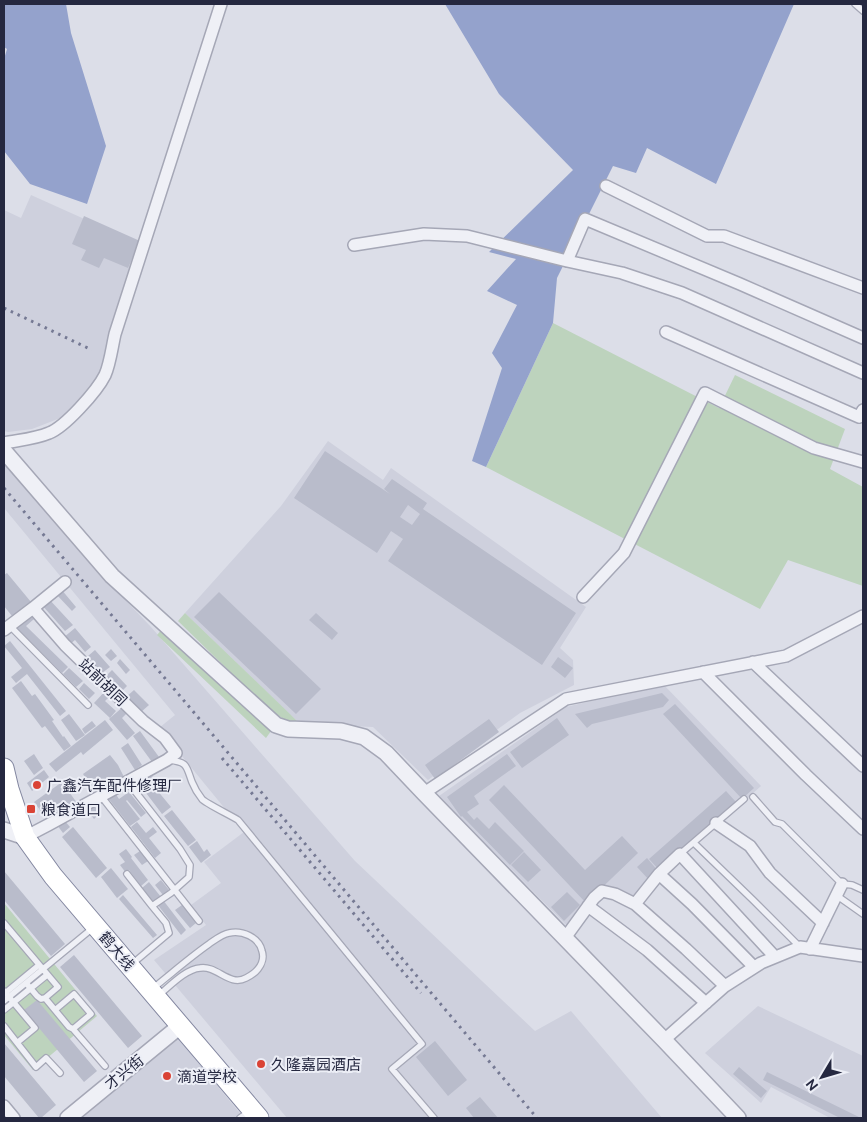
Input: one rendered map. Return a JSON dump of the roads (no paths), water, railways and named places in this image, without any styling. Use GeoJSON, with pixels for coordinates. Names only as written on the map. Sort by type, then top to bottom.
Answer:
{"type":"FeatureCollection","features":[{"type":"Feature","properties":{"kind":"highway","name":"鹤大线"},"geometry":{"type":"LineString","coordinates":[[4,768],[9,790],[8,825],[24,837],[53,876],[153,993],[250,1115]]}},
{"type":"Feature","properties":{"kind":"street"},"geometry":{"type":"LineString","coordinates":[[4,443],[35,438],[51,432],[68,420],[91,395],[105,375],[115,334],[220,4]]}},
{"type":"Feature","properties":{"kind":"street"},"geometry":{"type":"LineString","coordinates":[[606,186],[707,236],[724,236],[863,288]]}},
{"type":"Feature","properties":{"kind":"street"},"geometry":{"type":"LineString","coordinates":[[567,261],[585,219],[863,338]]}},
{"type":"Feature","properties":{"kind":"street"},"geometry":{"type":"LineString","coordinates":[[354,245],[424,234],[467,236],[622,273],[682,293],[863,373]]}},
{"type":"Feature","properties":{"kind":"street"},"geometry":{"type":"LineString","coordinates":[[666,332],[862,415]]}},
{"type":"Feature","properties":{"kind":"street"},"geometry":{"type":"LineString","coordinates":[[583,597],[624,553],[705,393],[814,448],[863,462]]}},
{"type":"Feature","properties":{"kind":"street"},"geometry":{"type":"LineString","coordinates":[[4,452],[112,576],[276,725],[288,729],[341,731],[364,737],[386,753],[738,1118]]}},
{"type":"Feature","properties":{"kind":"street"},"geometry":{"type":"LineString","coordinates":[[7,628],[64,582]]}},
{"type":"Feature","properties":{"kind":"street","name":"站前胡同"},"geometry":{"type":"LineString","coordinates":[[33,608],[65,645],[143,720],[165,738],[172,756]]}},
{"type":"Feature","properties":{"kind":"street"},"geometry":{"type":"LineString","coordinates":[[424,794],[566,698],[786,656],[863,616]]}},
{"type":"Feature","properties":{"kind":"street"},"geometry":{"type":"LineString","coordinates":[[753,662],[863,766]]}},
{"type":"Feature","properties":{"kind":"street"},"geometry":{"type":"LineString","coordinates":[[704,672],[806,776],[863,829]]}},
{"type":"Feature","properties":{"kind":"street"},"geometry":{"type":"LineString","coordinates":[[24,837],[172,756]]}},
{"type":"Feature","properties":{"kind":"street"},"geometry":{"type":"LineString","coordinates":[[716,824],[750,846],[770,873],[823,923]]}},
{"type":"Feature","properties":{"kind":"street"},"geometry":{"type":"LineString","coordinates":[[635,904],[659,874],[680,854],[776,957]]}},
{"type":"Feature","properties":{"kind":"street"},"geometry":{"type":"LineString","coordinates":[[659,874],[692,904],[754,967]]}},
{"type":"Feature","properties":{"kind":"street"},"geometry":{"type":"LineString","coordinates":[[805,948],[823,923],[839,889]]}},
{"type":"Feature","properties":{"kind":"street"},"geometry":{"type":"LineString","coordinates":[[564,938],[594,898],[602,891],[615,894],[635,904],[725,986]]}},
{"type":"Feature","properties":{"kind":"street"},"geometry":{"type":"LineString","coordinates":[[588,906],[647,950],[706,1003]]}},
{"type":"Feature","properties":{"kind":"street"},"geometry":{"type":"LineString","coordinates":[[664,1040],[725,986],[761,962],[805,948],[863,956]]}},
{"type":"Feature","properties":{"kind":"street","name":"才兴街"},"geometry":{"type":"LineString","coordinates":[[68,1118],[180,1026]]}},
{"type":"Feature","properties":{"kind":"street"},"geometry":{"type":"LineString","coordinates":[[4,1106],[14,1118]]}},
{"type":"Feature","properties":{"kind":"lane"},"geometry":{"type":"LineString","coordinates":[[855,4],[863,11]]}},
{"type":"Feature","properties":{"kind":"lane"},"geometry":{"type":"LineString","coordinates":[[7,628],[88,705]]}},
{"type":"Feature","properties":{"kind":"lane"},"geometry":{"type":"LineString","coordinates":[[172,756],[188,769],[192,781],[203,800],[238,820],[422,1044],[392,1069],[434,1118]]}},
{"type":"Feature","properties":{"kind":"lane"},"geometry":{"type":"LineString","coordinates":[[127,781],[180,849],[190,865],[189,877],[152,906]]}},
{"type":"Feature","properties":{"kind":"lane"},"geometry":{"type":"LineString","coordinates":[[101,796],[199,921]]}},
{"type":"Feature","properties":{"kind":"lane"},"geometry":{"type":"LineString","coordinates":[[753,797],[775,822],[782,824],[863,914]]}},
{"type":"Feature","properties":{"kind":"lane"},"geometry":{"type":"LineString","coordinates":[[680,854],[744,799]]}},
{"type":"Feature","properties":{"kind":"lane"},"geometry":{"type":"LineString","coordinates":[[694,843],[805,948]]}},
{"type":"Feature","properties":{"kind":"lane"},"geometry":{"type":"LineString","coordinates":[[128,874],[166,923],[169,933],[130,966]]}},
{"type":"Feature","properties":{"kind":"lane"},"geometry":{"type":"LineString","coordinates":[[839,889],[852,885],[863,890]]}},
{"type":"Feature","properties":{"kind":"lane"},"geometry":{"type":"LineString","coordinates":[[4,923],[58,988],[41,999],[28,986]]}},
{"type":"Feature","properties":{"kind":"lane"},"geometry":{"type":"LineString","coordinates":[[4,1010],[7,996],[43,970],[96,926]]}},
{"type":"Feature","properties":{"kind":"lane"},"geometry":{"type":"LineString","coordinates":[[239,932],[249,935],[256,940],[262,951],[263,960],[257,970],[241,981],[232,980],[208,968],[201,967],[192,970],[153,993],[202,949],[228,933],[239,932]]}},
{"type":"Feature","properties":{"kind":"lane"},"geometry":{"type":"LineString","coordinates":[[7,996],[28,986],[43,970]]}},
{"type":"Feature","properties":{"kind":"lane"},"geometry":{"type":"LineString","coordinates":[[55,1010],[74,994],[91,1014],[73,1029]]}},
{"type":"Feature","properties":{"kind":"lane"},"geometry":{"type":"LineString","coordinates":[[7,996],[35,1028],[18,1042]]}},
{"type":"Feature","properties":{"kind":"lane"},"geometry":{"type":"LineString","coordinates":[[45,998],[105,1066]]}},
{"type":"Feature","properties":{"kind":"lane"},"geometry":{"type":"LineString","coordinates":[[4,1026],[36,1066],[46,1058],[60,1073]]}},
{"type":"Feature","properties":{"kind":"water"},"geometry":{"type":"Polygon","coordinates":[[[4,4],[66,4],[71,33],[106,146],[87,204],[30,184],[4,151],[4,59],[7,49],[4,47],[4,4]]]}},
{"type":"Feature","properties":{"kind":"water"},"geometry":{"type":"Polygon","coordinates":[[[445,4],[794,4],[716,184],[647,148],[636,173],[613,166],[557,278],[553,323],[486,467],[472,461],[502,368],[492,353],[517,305],[487,291],[516,259],[489,252],[573,170],[499,94],[445,4]]]}},
{"type":"Feature","properties":{"kind":"railway"},"geometry":{"type":"LineString","coordinates":[[4,308],[92,350]]}},
{"type":"Feature","properties":{"kind":"railway"},"geometry":{"type":"LineString","coordinates":[[4,488],[537,1118]]}},
{"type":"Feature","properties":{"kind":"railway"},"geometry":{"type":"LineString","coordinates":[[222,758],[421,993]]}},
{"type":"Feature","properties":{"kind":"place","name":"广鑫汽车配件修理厂"},"geometry":{"type":"Point","coordinates":[37,785]}},
{"type":"Feature","properties":{"kind":"place","name":"粮食道口"},"geometry":{"type":"Point","coordinates":[31,809]}},
{"type":"Feature","properties":{"kind":"place","name":"久隆嘉园酒店"},"geometry":{"type":"Point","coordinates":[261,1064]}},
{"type":"Feature","properties":{"kind":"place","name":"滴道学校"},"geometry":{"type":"Point","coordinates":[167,1076]}}]}
